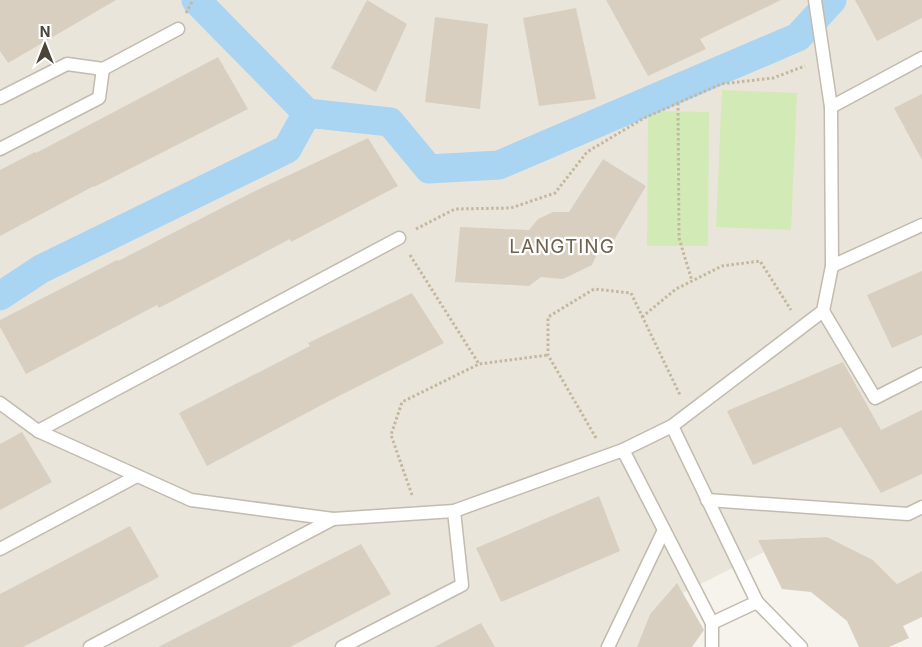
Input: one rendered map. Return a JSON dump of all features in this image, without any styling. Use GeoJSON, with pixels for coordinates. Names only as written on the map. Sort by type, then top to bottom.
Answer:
{"type":"FeatureCollection","features":[{"type":"Feature","properties":{"kind":"lane"},"geometry":{"type":"LineString","coordinates":[[0,403],[38,431],[191,500],[333,519],[454,511],[623,450],[672,426],[823,311],[832,266],[831,107],[815,0]]}},
{"type":"Feature","properties":{"kind":"lane"},"geometry":{"type":"LineString","coordinates":[[0,98],[67,64],[103,69],[178,30]]}},
{"type":"Feature","properties":{"kind":"lane"},"geometry":{"type":"LineString","coordinates":[[831,107],[922,58]]}},
{"type":"Feature","properties":{"kind":"lane"},"geometry":{"type":"LineString","coordinates":[[0,149],[99,98],[103,69]]}},
{"type":"Feature","properties":{"kind":"lane"},"geometry":{"type":"LineString","coordinates":[[832,266],[922,226]]}},
{"type":"Feature","properties":{"kind":"lane"},"geometry":{"type":"LineString","coordinates":[[38,431],[399,238]]}},
{"type":"Feature","properties":{"kind":"lane"},"geometry":{"type":"LineString","coordinates":[[823,311],[875,398],[922,374]]}},
{"type":"Feature","properties":{"kind":"lane"},"geometry":{"type":"LineString","coordinates":[[672,426],[756,602],[801,647]]}},
{"type":"Feature","properties":{"kind":"lane"},"geometry":{"type":"LineString","coordinates":[[623,450],[712,622],[712,647]]}},
{"type":"Feature","properties":{"kind":"lane"},"geometry":{"type":"LineString","coordinates":[[0,549],[137,476]]}},
{"type":"Feature","properties":{"kind":"lane"},"geometry":{"type":"LineString","coordinates":[[708,500],[908,514],[922,507]]}},
{"type":"Feature","properties":{"kind":"lane"},"geometry":{"type":"LineString","coordinates":[[342,647],[462,585],[454,511]]}},
{"type":"Feature","properties":{"kind":"lane"},"geometry":{"type":"LineString","coordinates":[[90,647],[333,519]]}},
{"type":"Feature","properties":{"kind":"lane"},"geometry":{"type":"LineString","coordinates":[[608,647],[664,530]]}},
{"type":"Feature","properties":{"kind":"lane"},"geometry":{"type":"LineString","coordinates":[[712,622],[756,602]]}},
{"type":"Feature","properties":{"kind":"path"},"geometry":{"type":"LineString","coordinates":[[480,364],[399,238],[454,209],[511,208],[555,194],[587,152],[644,118],[721,84],[773,78],[824,59]]}},
{"type":"Feature","properties":{"kind":"path"},"geometry":{"type":"LineString","coordinates":[[678,103],[679,238],[692,281]]}},
{"type":"Feature","properties":{"kind":"path"},"geometry":{"type":"LineString","coordinates":[[642,317],[676,289],[722,266],[760,261],[802,328]]}},
{"type":"Feature","properties":{"kind":"path"},"geometry":{"type":"LineString","coordinates":[[606,456],[548,355],[548,317],[594,289],[631,293],[689,414]]}},
{"type":"Feature","properties":{"kind":"path"},"geometry":{"type":"LineString","coordinates":[[418,513],[391,435],[402,402],[480,364],[548,355]]}},
{"type":"Feature","properties":{"kind":"shaded area"},"geometry":{"type":"Polygon","coordinates":[[[0,0],[922,0],[922,571],[897,584],[873,560],[827,537],[758,540],[764,552],[683,593],[676,584],[650,614],[637,647],[0,647],[0,0]]]}},
{"type":"Feature","properties":{"kind":"green space"},"geometry":{"type":"Polygon","coordinates":[[[722,90],[797,93],[791,230],[716,227],[722,90]]]}},
{"type":"Feature","properties":{"kind":"green space"},"geometry":{"type":"Polygon","coordinates":[[[648,111],[709,112],[708,246],[647,246],[648,111]]]}},
{"type":"Feature","properties":{"kind":"building"},"geometry":{"type":"Polygon","coordinates":[[[0,0],[116,0],[8,63],[0,51],[0,0]]]}},
{"type":"Feature","properties":{"kind":"building"},"geometry":{"type":"Polygon","coordinates":[[[367,0],[407,24],[376,92],[331,68],[367,0]]]}},
{"type":"Feature","properties":{"kind":"building"},"geometry":{"type":"Polygon","coordinates":[[[606,0],[781,0],[700,39],[706,49],[648,76],[606,0]]]}},
{"type":"Feature","properties":{"kind":"building"},"geometry":{"type":"Polygon","coordinates":[[[855,0],[922,0],[922,18],[877,41],[855,0]]]}},
{"type":"Feature","properties":{"kind":"building"},"geometry":{"type":"Polygon","coordinates":[[[576,8],[596,99],[539,106],[523,18],[576,8]]]}},
{"type":"Feature","properties":{"kind":"building"},"geometry":{"type":"Polygon","coordinates":[[[435,17],[488,24],[480,109],[425,102],[435,17]]]}},
{"type":"Feature","properties":{"kind":"building"},"geometry":{"type":"Polygon","coordinates":[[[218,57],[248,109],[94,186],[0,236],[0,170],[218,57]]]}},
{"type":"Feature","properties":{"kind":"building"},"geometry":{"type":"Polygon","coordinates":[[[922,94],[922,160],[894,108],[922,94]]]}},
{"type":"Feature","properties":{"kind":"building"},"geometry":{"type":"Polygon","coordinates":[[[368,138],[398,186],[291,242],[290,239],[159,308],[157,305],[26,374],[0,327],[0,320],[251,193],[368,138]]]}},
{"type":"Feature","properties":{"kind":"building"},"geometry":{"type":"Polygon","coordinates":[[[603,159],[646,186],[614,240],[601,246],[592,265],[563,279],[541,277],[529,286],[455,282],[460,227],[529,230],[538,219],[553,212],[569,212],[603,159]]]}},
{"type":"Feature","properties":{"kind":"building"},"geometry":{"type":"Polygon","coordinates":[[[922,271],[922,335],[892,348],[867,295],[922,271]]]}},
{"type":"Feature","properties":{"kind":"building"},"geometry":{"type":"Polygon","coordinates":[[[412,293],[444,343],[207,466],[179,413],[310,346],[308,343],[412,293]]]}},
{"type":"Feature","properties":{"kind":"building"},"geometry":{"type":"Polygon","coordinates":[[[843,362],[881,430],[922,410],[922,474],[881,493],[841,427],[753,465],[727,411],[843,362]]]}},
{"type":"Feature","properties":{"kind":"building"},"geometry":{"type":"Polygon","coordinates":[[[22,432],[52,482],[0,510],[0,444],[22,432]]]}},
{"type":"Feature","properties":{"kind":"building"},"geometry":{"type":"Polygon","coordinates":[[[599,496],[620,551],[501,602],[476,548],[599,496]]]}},
{"type":"Feature","properties":{"kind":"building"},"geometry":{"type":"Polygon","coordinates":[[[130,526],[159,577],[23,647],[0,647],[0,594],[130,526]]]}},
{"type":"Feature","properties":{"kind":"building"},"geometry":{"type":"Polygon","coordinates":[[[827,537],[873,560],[897,584],[922,571],[922,617],[903,626],[909,638],[889,647],[859,647],[847,621],[811,592],[782,589],[758,540],[827,537]]]}},
{"type":"Feature","properties":{"kind":"building"},"geometry":{"type":"Polygon","coordinates":[[[361,544],[391,594],[290,647],[158,647],[361,544]]]}},
{"type":"Feature","properties":{"kind":"building"},"geometry":{"type":"Polygon","coordinates":[[[677,583],[704,630],[692,647],[637,647],[650,614],[677,583]]]}},
{"type":"Feature","properties":{"kind":"building"},"geometry":{"type":"Polygon","coordinates":[[[481,623],[495,647],[434,647],[481,623]]]}},
{"type":"Feature","properties":{"kind":"waterway"},"geometry":{"type":"LineString","coordinates":[[196,0],[307,113],[390,122],[429,169],[499,165],[798,37],[832,0]]}},
{"type":"Feature","properties":{"kind":"waterway"},"geometry":{"type":"LineString","coordinates":[[0,296],[41,269],[287,149],[307,113]]}},
{"type":"Feature","properties":{"kind":"district","name":"LANGTING"},"geometry":{"type":"Point","coordinates":[562,246]}}]}
